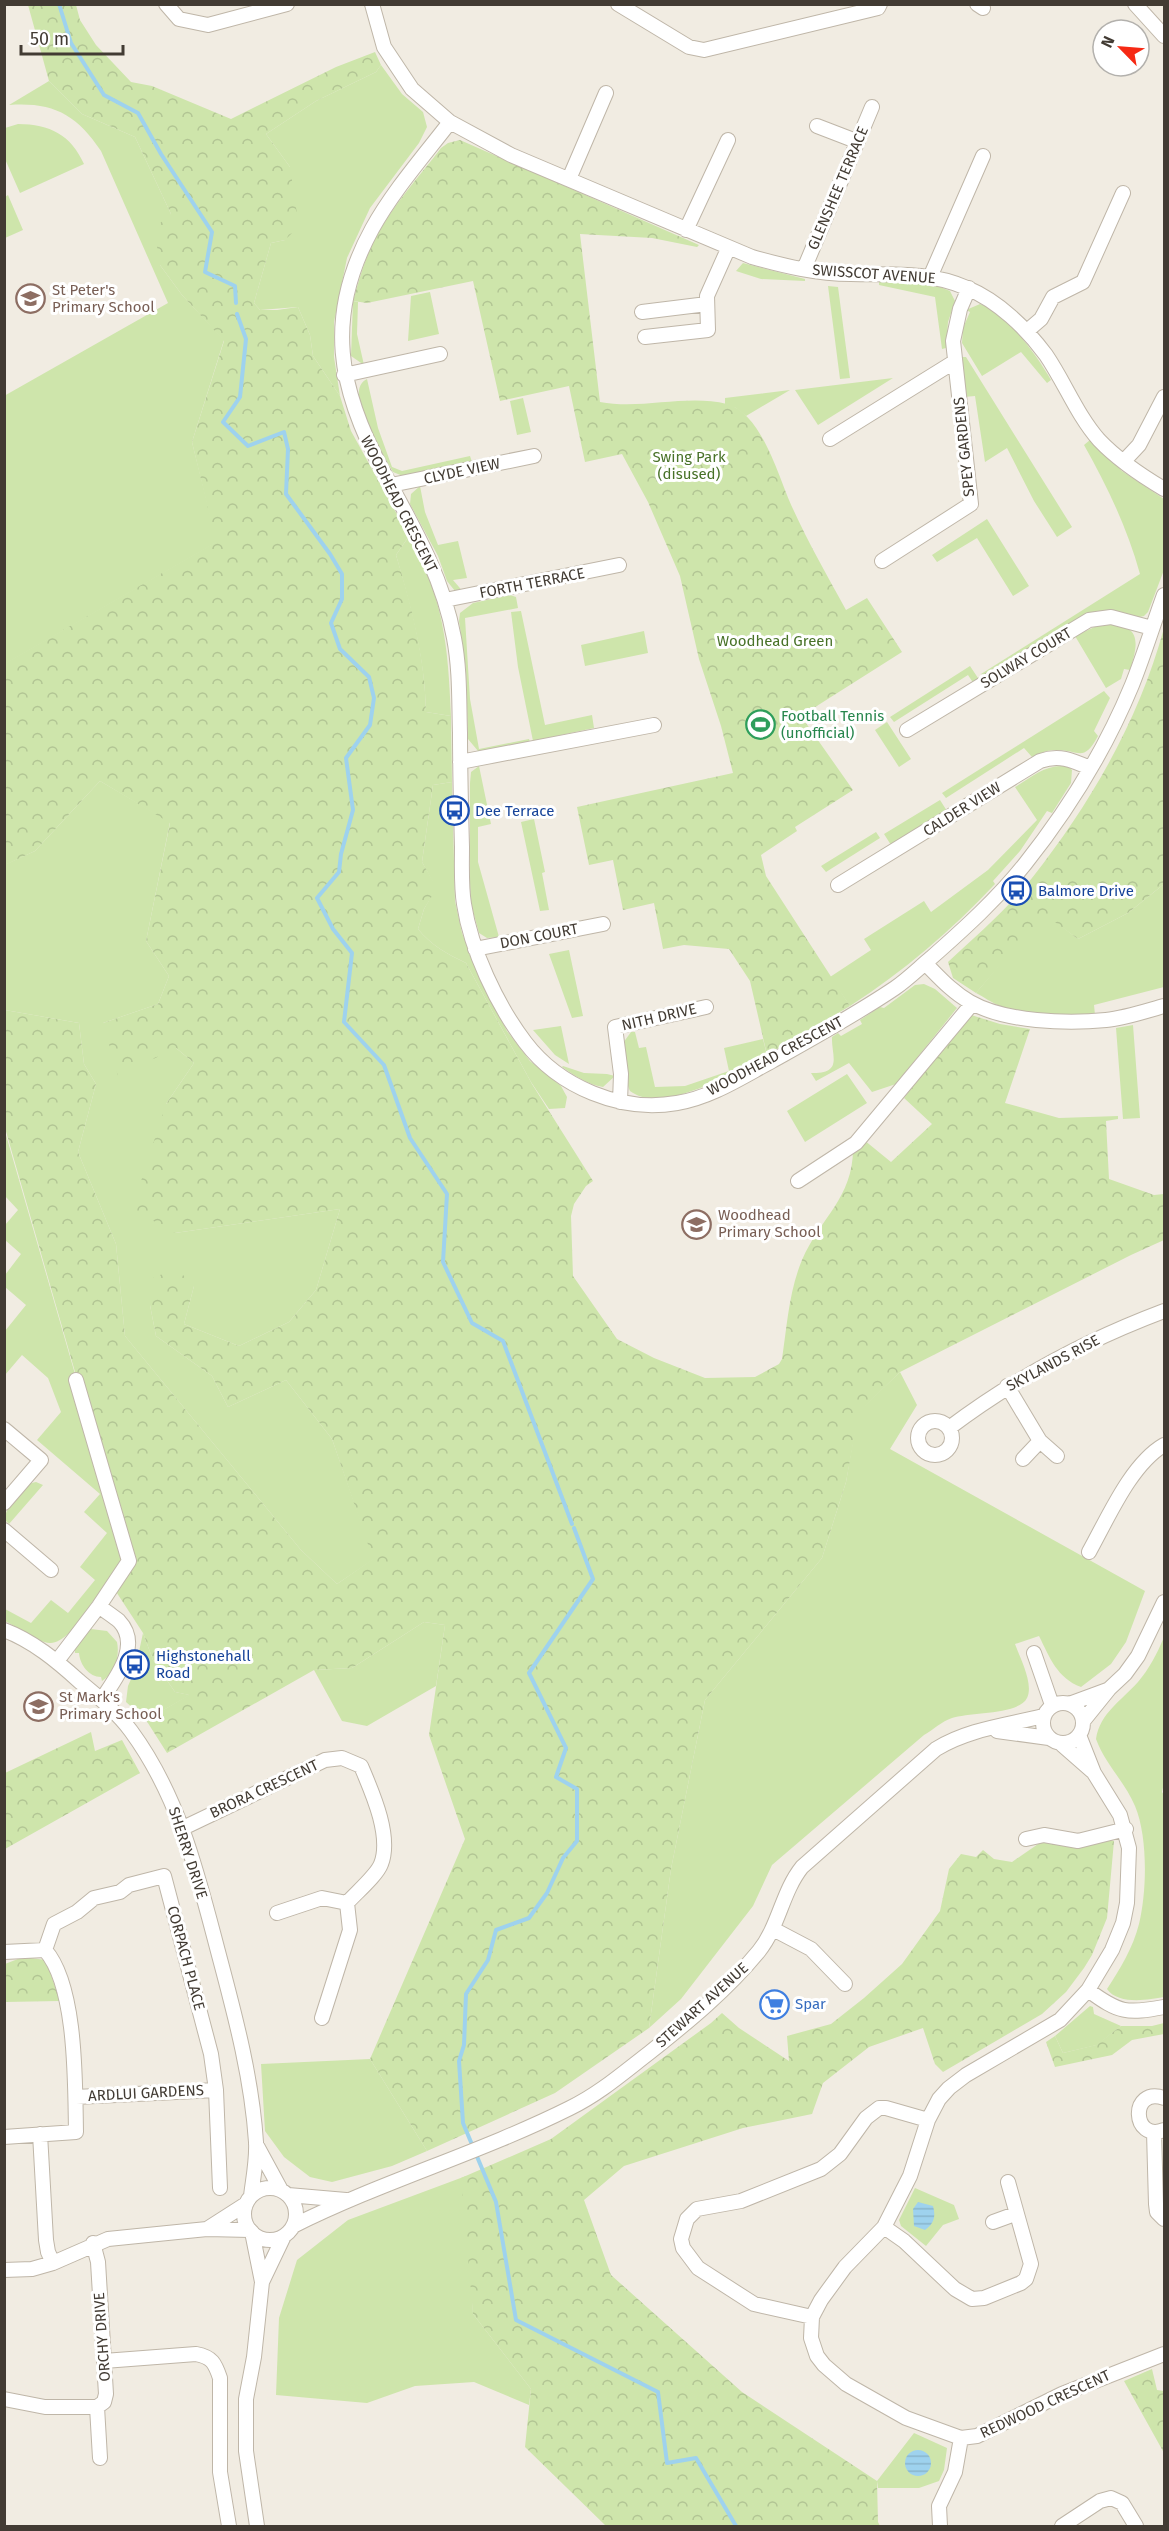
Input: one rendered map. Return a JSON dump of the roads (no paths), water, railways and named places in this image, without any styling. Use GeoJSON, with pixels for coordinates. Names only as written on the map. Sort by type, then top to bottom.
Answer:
{"type":"FeatureCollection","features":[{"type":"Feature","properties":{"kind":"street"},"geometry":{"type":"LineString","coordinates":[[166,4],[179,19],[208,25],[287,4]]}},
{"type":"Feature","properties":{"kind":"street","name":"SWISSCOT AVENUE"},"geometry":{"type":"LineString","coordinates":[[372,4],[384,47],[412,89],[450,122],[491,145],[728,249],[777,264],[849,274],[931,275],[969,288],[1015,320],[1027,332],[1046,356],[1083,418],[1100,440],[1141,476],[1164,489]]}},
{"type":"Feature","properties":{"kind":"street"},"geometry":{"type":"LineString","coordinates":[[618,4],[689,47],[704,50],[878,8],[880,4]]}},
{"type":"Feature","properties":{"kind":"street"},"geometry":{"type":"LineString","coordinates":[[1135,4],[1164,36]]}},
{"type":"Feature","properties":{"kind":"street"},"geometry":{"type":"LineString","coordinates":[[569,179],[606,93]]}},
{"type":"Feature","properties":{"kind":"street","name":"GLENSHEE TERRACE"},"geometry":{"type":"LineString","coordinates":[[804,269],[872,107]]}},
{"type":"Feature","properties":{"kind":"street","name":"WOODHEAD CRESCENT"},"geometry":{"type":"LineString","coordinates":[[450,122],[399,188],[374,225],[356,264],[346,300],[341,349],[345,375],[363,435],[423,544],[436,573],[454,639],[459,681],[463,902],[475,949],[513,1023],[527,1045],[549,1068],[582,1089],[620,1102],[648,1105],[679,1103],[729,1084],[830,1028],[899,985],[980,915],[1026,863],[1067,806],[1108,738],[1132,684],[1164,595]]}},
{"type":"Feature","properties":{"kind":"street"},"geometry":{"type":"LineString","coordinates":[[817,126],[856,141]]}},
{"type":"Feature","properties":{"kind":"street"},"geometry":{"type":"LineString","coordinates":[[686,231],[728,140]]}},
{"type":"Feature","properties":{"kind":"street"},"geometry":{"type":"LineString","coordinates":[[931,275],[983,156]]}},
{"type":"Feature","properties":{"kind":"street"},"geometry":{"type":"LineString","coordinates":[[1027,332],[1041,319],[1053,297],[1083,282],[1123,193]]}},
{"type":"Feature","properties":{"kind":"street"},"geometry":{"type":"LineString","coordinates":[[645,337],[708,330],[707,296],[728,249]]}},
{"type":"Feature","properties":{"kind":"street","name":"SPEY GARDENS"},"geometry":{"type":"LineString","coordinates":[[882,561],[971,504],[954,362],[955,325],[969,288]]}},
{"type":"Feature","properties":{"kind":"street"},"geometry":{"type":"LineString","coordinates":[[642,312],[707,304]]}},
{"type":"Feature","properties":{"kind":"street"},"geometry":{"type":"LineString","coordinates":[[345,375],[440,354]]}},
{"type":"Feature","properties":{"kind":"street"},"geometry":{"type":"LineString","coordinates":[[830,439],[954,362]]}},
{"type":"Feature","properties":{"kind":"street"},"geometry":{"type":"LineString","coordinates":[[1124,461],[1139,445],[1164,397]]}},
{"type":"Feature","properties":{"kind":"street","name":"CLYDE VIEW"},"geometry":{"type":"LineString","coordinates":[[391,485],[534,456]]}},
{"type":"Feature","properties":{"kind":"street","name":"FORTH TERRACE"},"geometry":{"type":"LineString","coordinates":[[445,600],[620,565]]}},
{"type":"Feature","properties":{"kind":"street","name":"SOLWAY COURT"},"geometry":{"type":"LineString","coordinates":[[907,730],[1089,620],[1111,617],[1152,628]]}},
{"type":"Feature","properties":{"kind":"street"},"geometry":{"type":"LineString","coordinates":[[460,762],[654,724]]}},
{"type":"Feature","properties":{"kind":"street","name":"CALDER VIEW"},"geometry":{"type":"LineString","coordinates":[[838,885],[1040,760],[1054,756],[1071,759],[1090,768]]}},
{"type":"Feature","properties":{"kind":"street","name":"DON COURT"},"geometry":{"type":"LineString","coordinates":[[475,949],[603,924]]}},
{"type":"Feature","properties":{"kind":"street"},"geometry":{"type":"LineString","coordinates":[[925,963],[952,991],[972,1004],[1022,1018],[1066,1022],[1108,1020],[1164,1006]]}},
{"type":"Feature","properties":{"kind":"street"},"geometry":{"type":"LineString","coordinates":[[798,1181],[856,1143],[972,1004]]}},
{"type":"Feature","properties":{"kind":"street","name":"NITH DRIVE"},"geometry":{"type":"LineString","coordinates":[[620,1102],[621,1074],[615,1028],[706,1007]]}},
{"type":"Feature","properties":{"kind":"street","name":"SKYLANDS RISE"},"geometry":{"type":"LineString","coordinates":[[949,1428],[1007,1386],[1102,1337],[1164,1311]]}},
{"type":"Feature","properties":{"kind":"street"},"geometry":{"type":"LineString","coordinates":[[57,1661],[99,1606],[129,1560],[76,1380]]}},
{"type":"Feature","properties":{"kind":"street"},"geometry":{"type":"LineString","coordinates":[[1007,1386],[1040,1441],[1057,1456]]}},
{"type":"Feature","properties":{"kind":"street"},"geometry":{"type":"LineString","coordinates":[[4,1429],[41,1460],[4,1503]]}},
{"type":"Feature","properties":{"kind":"street"},"geometry":{"type":"LineString","coordinates":[[1023,1459],[1040,1441]]}},
{"type":"Feature","properties":{"kind":"street"},"geometry":{"type":"LineString","coordinates":[[1089,1552],[1143,1462],[1164,1445]]}},
{"type":"Feature","properties":{"kind":"street"},"geometry":{"type":"LineString","coordinates":[[4,1530],[51,1570]]}},
{"type":"Feature","properties":{"kind":"street"},"geometry":{"type":"LineString","coordinates":[[1054,1741],[1073,1741],[1079,1735],[1084,1720],[1138,1656],[1164,1602]]}},
{"type":"Feature","properties":{"kind":"street"},"geometry":{"type":"LineString","coordinates":[[99,1606],[120,1622],[129,1640],[126,1658],[102,1699]]}},
{"type":"Feature","properties":{"kind":"street","name":"SHERRY DRIVE"},"geometry":{"type":"LineString","coordinates":[[4,1630],[19,1635],[57,1661],[102,1699],[131,1730],[156,1773],[183,1828],[235,2015],[249,2090],[256,2144],[249,2200]]}},
{"type":"Feature","properties":{"kind":"street"},"geometry":{"type":"LineString","coordinates":[[1034,1653],[1048,1711],[1044,1732],[1094,1773]]}},
{"type":"Feature","properties":{"kind":"street"},"geometry":{"type":"LineString","coordinates":[[1048,1711],[1109,1689]]}},
{"type":"Feature","properties":{"kind":"street"},"geometry":{"type":"LineString","coordinates":[[1070,1704],[1079,1711],[1084,1720]]}},
{"type":"Feature","properties":{"kind":"street","name":"STEWART AVENUE"},"geometry":{"type":"LineString","coordinates":[[289,2231],[346,2200],[410,2177],[570,2108],[607,2086],[688,2022],[741,1972],[773,1929],[791,1881],[813,1856],[936,1749],[951,1739],[990,1730],[1048,1711]]}},
{"type":"Feature","properties":{"kind":"street","name":"STEWART AVENUE"},"geometry":{"type":"LineString","coordinates":[[990,1730],[1054,1741]]}},
{"type":"Feature","properties":{"kind":"street"},"geometry":{"type":"LineString","coordinates":[[928,2120],[879,2108],[866,2118],[840,2154],[821,2169],[741,2201],[697,2209],[687,2219],[681,2239],[683,2248],[698,2268],[754,2304],[812,2317],[821,2300],[845,2267],[884,2227],[914,2167],[928,2120],[939,2099],[949,2088],[1059,2020],[1088,1990],[1107,1960],[1123,1923],[1130,1874],[1126,1829],[1112,1799],[1094,1773],[1079,1735]]}},
{"type":"Feature","properties":{"kind":"street","name":"BRORA CRESCENT"},"geometry":{"type":"LineString","coordinates":[[183,1828],[325,1760],[342,1758],[361,1766],[373,1794],[384,1837],[381,1865],[348,1902]]}},
{"type":"Feature","properties":{"kind":"street"},"geometry":{"type":"LineString","coordinates":[[1026,1839],[1044,1835],[1078,1841],[1126,1829]]}},
{"type":"Feature","properties":{"kind":"street","name":"CORPACH PLACE"},"geometry":{"type":"LineString","coordinates":[[45,1950],[54,1924],[77,1912],[94,1898],[120,1892],[129,1885],[164,1876],[211,2054],[216,2090],[220,2188]]}},
{"type":"Feature","properties":{"kind":"street"},"geometry":{"type":"LineString","coordinates":[[277,1913],[322,1898],[348,1902],[350,1930],[322,2018]]}},
{"type":"Feature","properties":{"kind":"street"},"geometry":{"type":"LineString","coordinates":[[773,1929],[812,1949],[845,1984]]}},
{"type":"Feature","properties":{"kind":"street"},"geometry":{"type":"LineString","coordinates":[[4,1952],[45,1950]]}},
{"type":"Feature","properties":{"kind":"street","name":"ARDLUI GARDENS"},"geometry":{"type":"LineString","coordinates":[[4,2137],[76,2132],[72,2022],[54,1960],[45,1950]]}},
{"type":"Feature","properties":{"kind":"street"},"geometry":{"type":"LineString","coordinates":[[1088,1990],[1105,2002],[1127,2011],[1136,2012],[1164,2007]]}},
{"type":"Feature","properties":{"kind":"street","name":"ARDLUI GARDENS"},"geometry":{"type":"LineString","coordinates":[[76,2097],[216,2090]]}},
{"type":"Feature","properties":{"kind":"street"},"geometry":{"type":"LineString","coordinates":[[1164,2098],[1153,2096],[1148,2098],[1138,2111],[1140,2122],[1148,2130],[1159,2131],[1156,2204],[1157,2212],[1164,2219]]}},
{"type":"Feature","properties":{"kind":"street"},"geometry":{"type":"LineString","coordinates":[[40,2134],[46,2240],[53,2263]]}},
{"type":"Feature","properties":{"kind":"street","name":"SHERRY DRIVE"},"geometry":{"type":"LineString","coordinates":[[256,2144],[285,2193]]}},
{"type":"Feature","properties":{"kind":"street"},"geometry":{"type":"LineString","coordinates":[[884,2227],[904,2241],[955,2289],[968,2298],[979,2299],[1021,2283],[1029,2271],[1028,2255],[1008,2182]]}},
{"type":"Feature","properties":{"kind":"street"},"geometry":{"type":"LineString","coordinates":[[207,2229],[265,2188],[285,2193],[296,2209],[289,2231],[262,2282]]}},
{"type":"Feature","properties":{"kind":"street","name":"STEWART AVENUE"},"geometry":{"type":"LineString","coordinates":[[285,2193],[346,2200]]}},
{"type":"Feature","properties":{"kind":"street"},"geometry":{"type":"LineString","coordinates":[[249,2200],[246,2222],[251,2231],[262,2282],[254,2356],[246,2399],[246,2451],[257,2526]]}},
{"type":"Feature","properties":{"kind":"street"},"geometry":{"type":"LineString","coordinates":[[993,2222],[1015,2214]]}},
{"type":"Feature","properties":{"kind":"street"},"geometry":{"type":"LineString","coordinates":[[4,2270],[32,2269],[53,2263],[108,2239],[207,2229],[251,2231],[266,2239],[289,2231]]}},
{"type":"Feature","properties":{"kind":"street","name":"ORCHY DRIVE"},"geometry":{"type":"LineString","coordinates":[[93,2244],[98,2262],[106,2394],[104,2402],[97,2407]]}},
{"type":"Feature","properties":{"kind":"street","name":"REDWOOD CRESCENT"},"geometry":{"type":"LineString","coordinates":[[812,2317],[812,2338],[817,2356],[831,2372],[881,2406],[937,2431],[961,2438],[976,2436],[1062,2394],[1164,2354]]}},
{"type":"Feature","properties":{"kind":"street"},"geometry":{"type":"LineString","coordinates":[[104,2361],[196,2354],[207,2356],[216,2363],[220,2378],[218,2442],[220,2472],[229,2526]]}},
{"type":"Feature","properties":{"kind":"street"},"geometry":{"type":"LineString","coordinates":[[4,2398],[45,2407],[97,2407],[100,2458]]}},
{"type":"Feature","properties":{"kind":"street"},"geometry":{"type":"LineString","coordinates":[[940,2526],[939,2506],[955,2472],[961,2438]]}},
{"type":"Feature","properties":{"kind":"street"},"geometry":{"type":"LineString","coordinates":[[1062,2526],[1100,2501],[1111,2498],[1122,2504],[1136,2526]]}},
{"type":"Feature","properties":{"kind":"water"},"geometry":{"type":"Polygon","coordinates":[[[918,2202],[933,2206],[934,2220],[925,2230],[914,2226],[913,2209],[918,2202]]]}},
{"type":"Feature","properties":{"kind":"water"},"geometry":{"type":"Polygon","coordinates":[[[918,2450],[927,2454],[931,2463],[927,2472],[918,2476],[909,2472],[905,2463],[909,2454],[918,2450]]]}},
{"type":"Feature","properties":{"kind":"waterway"},"geometry":{"type":"LineString","coordinates":[[59,4],[71,43],[104,95],[138,113],[161,154],[212,232],[205,272],[235,286],[236,303]]}},
{"type":"Feature","properties":{"kind":"waterway"},"geometry":{"type":"LineString","coordinates":[[237,314],[246,339],[240,397],[223,422],[248,446],[284,432],[288,449],[286,494],[342,574],[342,599],[331,623],[340,649],[369,677],[374,698],[370,725],[346,758],[353,810],[341,854],[339,872],[317,898],[333,929],[352,953],[344,1022],[384,1065],[410,1138],[447,1194],[443,1262],[472,1323],[503,1341],[572,1524]]}},
{"type":"Feature","properties":{"kind":"waterway"},"geometry":{"type":"LineString","coordinates":[[574,1528],[593,1579],[529,1673],[566,1748],[556,1777],[577,1789],[577,1841],[563,1858],[547,1893],[529,1918],[496,1930],[488,1960],[466,1994],[464,2045],[459,2061],[463,2123],[496,2202],[516,2320],[658,2392],[667,2463],[696,2458],[736,2526]]}},
{"type":"Feature","properties":{"kind":"place","name":"St Peter's Primary School"},"geometry":{"type":"Point","coordinates":[31,299]}},
{"type":"Feature","properties":{"kind":"place","name":"Football Tennis (unofficial)"},"geometry":{"type":"Point","coordinates":[760,725]}},
{"type":"Feature","properties":{"kind":"place","name":"Dee Terrace"},"geometry":{"type":"Point","coordinates":[454,811]}},
{"type":"Feature","properties":{"kind":"place","name":"Balmore Drive"},"geometry":{"type":"Point","coordinates":[1017,891]}},
{"type":"Feature","properties":{"kind":"place","name":"Woodhead Primary School"},"geometry":{"type":"Point","coordinates":[697,1224]}},
{"type":"Feature","properties":{"kind":"place","name":"Highstonehall Road"},"geometry":{"type":"Point","coordinates":[135,1665]}},
{"type":"Feature","properties":{"kind":"place","name":"St Mark's Primary School"},"geometry":{"type":"Point","coordinates":[38,1706]}},
{"type":"Feature","properties":{"kind":"place","name":"Spar"},"geometry":{"type":"Point","coordinates":[774,2004]}},
{"type":"Feature","properties":{"kind":"park label","name":"Swing Park (disused)"},"geometry":{"type":"Point","coordinates":[689,466]}},
{"type":"Feature","properties":{"kind":"park label","name":"Woodhead Green"},"geometry":{"type":"Point","coordinates":[775,641]}}]}
